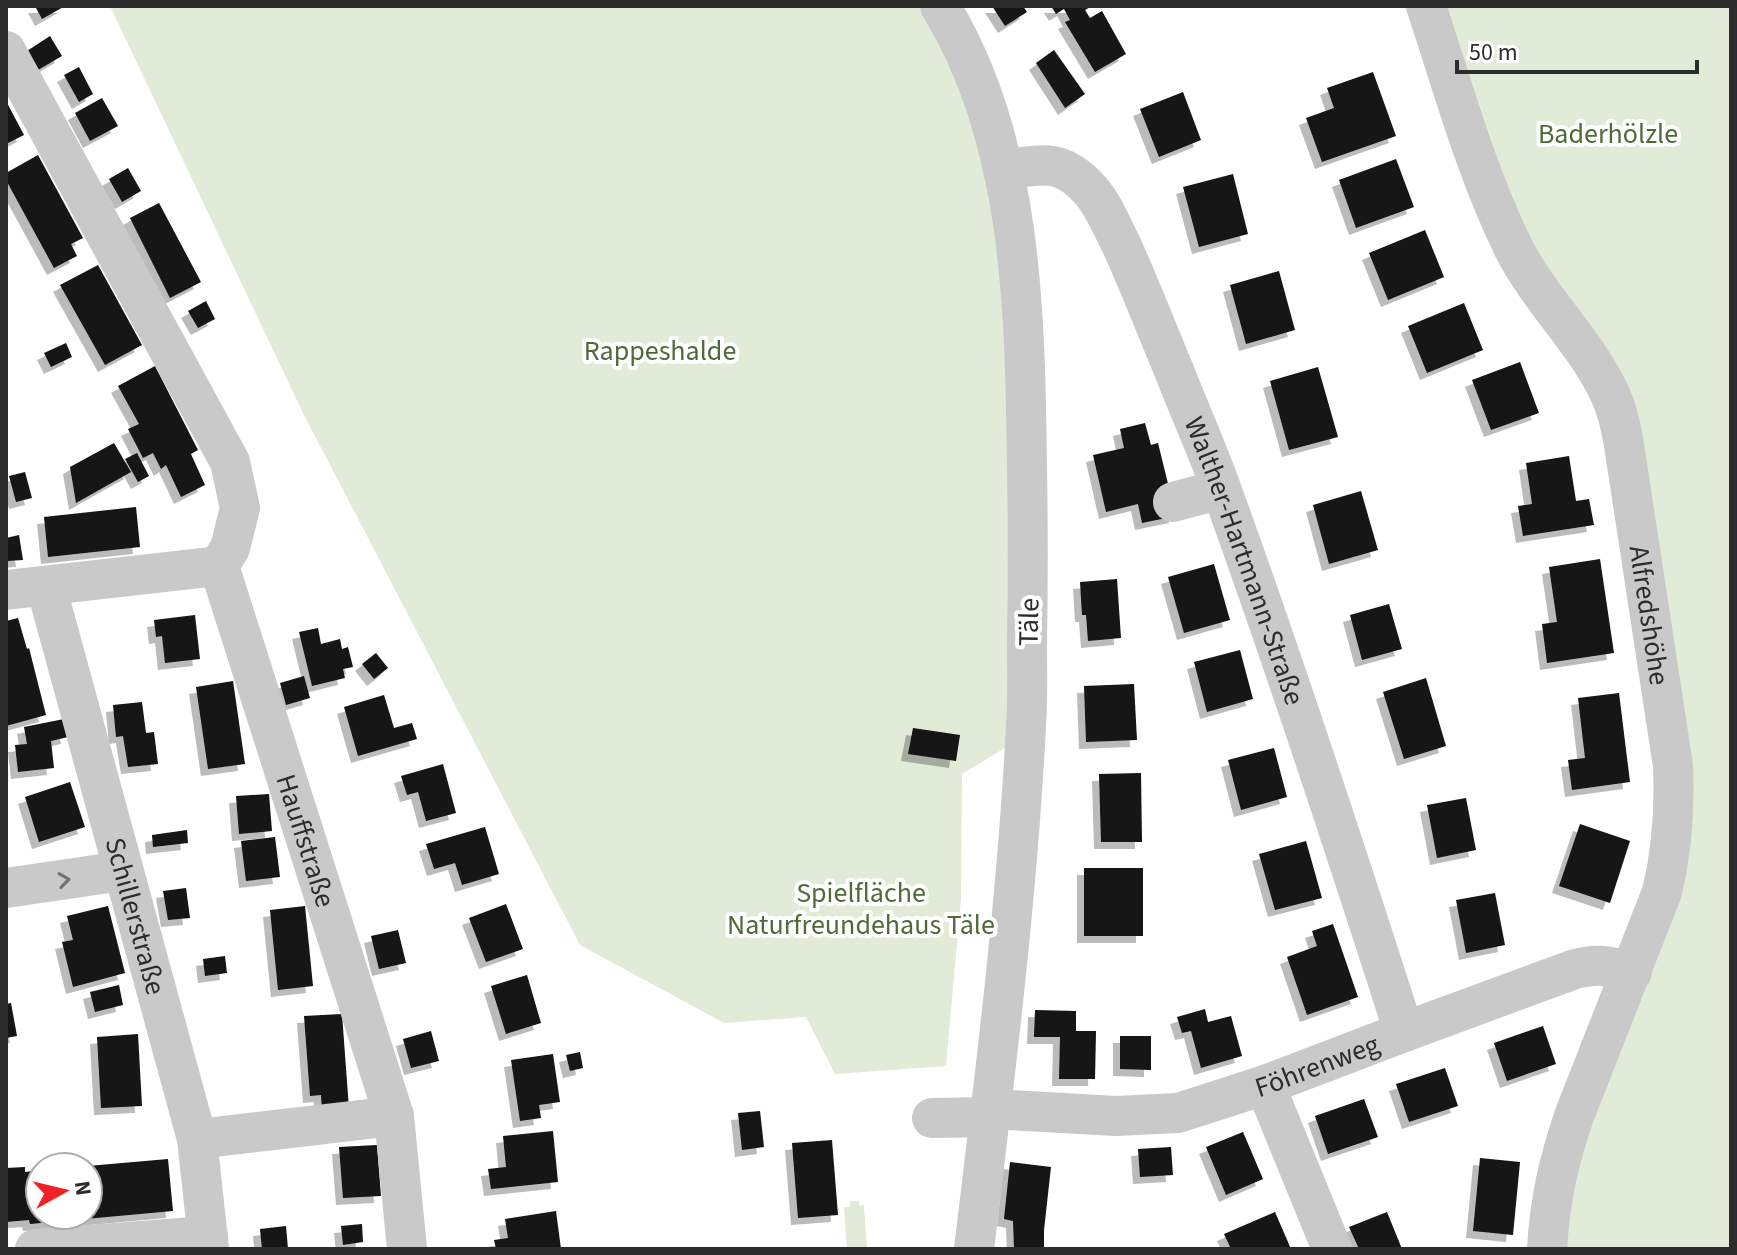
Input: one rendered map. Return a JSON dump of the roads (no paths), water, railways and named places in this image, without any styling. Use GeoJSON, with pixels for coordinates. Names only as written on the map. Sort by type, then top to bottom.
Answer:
{"type":"FeatureCollection","features":[{"type":"Feature","properties":{"kind":"street","name":"Täle"},"geometry":{"type":"LineString","coordinates":[[940,6],[977,83],[1003,170],[1017,261],[1025,371],[1027,722],[1020,831],[974,1249]]}},
{"type":"Feature","properties":{"kind":"street","name":"Alfredshöhe"},"geometry":{"type":"LineString","coordinates":[[1426,6],[1489,192],[1515,252],[1609,392],[1621,429],[1675,800],[1670,858],[1662,892],[1563,1150],[1554,1180],[1547,1249]]}},
{"type":"Feature","properties":{"kind":"street"},"geometry":{"type":"LineString","coordinates":[[6,51],[230,462],[240,508],[230,548],[219,566],[6,590]]}},
{"type":"Feature","properties":{"kind":"street","name":"Walther-Hartmann-Straße"},"geometry":{"type":"LineString","coordinates":[[1003,170],[1039,164],[1054,165],[1069,172],[1092,192],[1112,225],[1138,281],[1221,489],[1334,815],[1404,1032]]}},
{"type":"Feature","properties":{"kind":"street"},"geometry":{"type":"LineString","coordinates":[[1173,502],[1221,489]]}},
{"type":"Feature","properties":{"kind":"street","name":"Hauffstraße"},"geometry":{"type":"LineString","coordinates":[[219,566],[394,1116],[407,1249]]}},
{"type":"Feature","properties":{"kind":"street","name":"Schillerstraße"},"geometry":{"type":"LineString","coordinates":[[46,586],[197,1139],[208,1243]]}},
{"type":"Feature","properties":{"kind":"street"},"geometry":{"type":"LineString","coordinates":[[6,888],[122,871]]}},
{"type":"Feature","properties":{"kind":"street","name":"Föhrenweg"},"geometry":{"type":"LineString","coordinates":[[932,1118],[990,1113],[1116,1116],[1178,1113],[1265,1085],[1575,969],[1605,965],[1632,972]]}},
{"type":"Feature","properties":{"kind":"street"},"geometry":{"type":"LineString","coordinates":[[1265,1085],[1332,1249]]}},
{"type":"Feature","properties":{"kind":"street"},"geometry":{"type":"LineString","coordinates":[[197,1139],[394,1116]]}},
{"type":"Feature","properties":{"kind":"street"},"geometry":{"type":"LineString","coordinates":[[35,1249],[208,1243]]}},
{"type":"Feature","properties":{"kind":"park label","name":"Baderhölzle"},"geometry":{"type":"Point","coordinates":[1608,133]}},
{"type":"Feature","properties":{"kind":"park label","name":"Rappeshalde"},"geometry":{"type":"Point","coordinates":[660,350]}},
{"type":"Feature","properties":{"kind":"park label","name":"Spielfläche Naturfreundehaus Täle"},"geometry":{"type":"Point","coordinates":[861,908]}}]}
